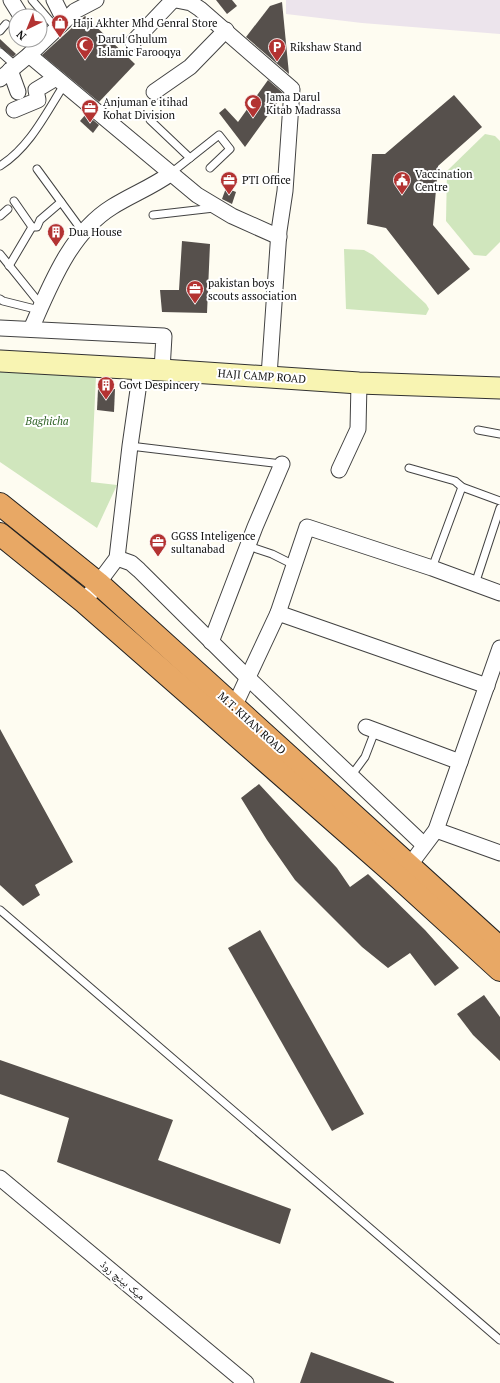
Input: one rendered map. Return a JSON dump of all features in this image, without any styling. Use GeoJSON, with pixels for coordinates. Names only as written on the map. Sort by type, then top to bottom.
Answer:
{"type":"FeatureCollection","features":[{"type":"Feature","properties":{"kind":"highway","name":"M.T. KHAN ROAD"},"geometry":{"type":"LineString","coordinates":[[0,504],[98,583],[500,948]]}},
{"type":"Feature","properties":{"kind":"highway","name":"M.T. KHAN ROAD"},"geometry":{"type":"LineString","coordinates":[[0,534],[84,602],[399,878],[500,970]]}},
{"type":"Feature","properties":{"kind":"street"},"geometry":{"type":"LineString","coordinates":[[54,0],[60,24]]}},
{"type":"Feature","properties":{"kind":"street"},"geometry":{"type":"LineString","coordinates":[[48,34],[75,11],[96,0]]}},
{"type":"Feature","properties":{"kind":"street"},"geometry":{"type":"LineString","coordinates":[[133,42],[179,0],[196,6],[226,30],[292,89],[269,376]]}},
{"type":"Feature","properties":{"kind":"street"},"geometry":{"type":"LineString","coordinates":[[154,92],[190,67],[226,30]]}},
{"type":"Feature","properties":{"kind":"street"},"geometry":{"type":"LineString","coordinates":[[18,92],[9,72],[28,55],[33,48]]}},
{"type":"Feature","properties":{"kind":"street"},"geometry":{"type":"LineString","coordinates":[[28,55],[196,195],[232,216],[279,237]]}},
{"type":"Feature","properties":{"kind":"street"},"geometry":{"type":"LineString","coordinates":[[14,110],[38,100],[36,90],[60,81]]}},
{"type":"Feature","properties":{"kind":"street"},"geometry":{"type":"LineString","coordinates":[[31,329],[60,269],[83,232],[111,207],[154,186],[170,174]]}},
{"type":"Feature","properties":{"kind":"street"},"geometry":{"type":"LineString","coordinates":[[0,328],[164,336],[162,370]]}},
{"type":"Feature","properties":{"kind":"street","name":"HAJI CAMP ROAD"},"geometry":{"type":"LineString","coordinates":[[0,361],[269,376],[359,383],[500,388]]}},
{"type":"Feature","properties":{"kind":"street"},"geometry":{"type":"LineString","coordinates":[[84,602],[117,558],[130,446],[141,369]]}},
{"type":"Feature","properties":{"kind":"street"},"geometry":{"type":"LineString","coordinates":[[339,470],[358,429],[359,383]]}},
{"type":"Feature","properties":{"kind":"street"},"geometry":{"type":"LineString","coordinates":[[211,642],[248,546],[282,464]]}},
{"type":"Feature","properties":{"kind":"street"},"geometry":{"type":"LineString","coordinates":[[234,707],[278,613],[307,527],[432,568],[500,593]]}},
{"type":"Feature","properties":{"kind":"street"},"geometry":{"type":"LineString","coordinates":[[117,558],[131,563],[139,570],[248,678],[424,845]]}},
{"type":"Feature","properties":{"kind":"street"},"geometry":{"type":"LineString","coordinates":[[278,613],[487,686]]}},
{"type":"Feature","properties":{"kind":"street"},"geometry":{"type":"LineString","coordinates":[[409,866],[436,830],[500,648]]}},
{"type":"Feature","properties":{"kind":"street"},"geometry":{"type":"LineString","coordinates":[[370,729],[460,762]]}},
{"type":"Feature","properties":{"kind":"street"},"geometry":{"type":"LineString","coordinates":[[436,830],[500,853]]}},
{"type":"Feature","properties":{"kind":"street","name":"میک ہینچ روڈ"},"geometry":{"type":"LineString","coordinates":[[0,1178],[246,1383]]}},
{"type":"Feature","properties":{"kind":"lane"},"geometry":{"type":"LineString","coordinates":[[32,0],[60,24]]}},
{"type":"Feature","properties":{"kind":"lane"},"geometry":{"type":"LineString","coordinates":[[0,31],[6,24]]}},
{"type":"Feature","properties":{"kind":"lane"},"geometry":{"type":"LineString","coordinates":[[0,52],[9,72]]}},
{"type":"Feature","properties":{"kind":"lane"},"geometry":{"type":"LineString","coordinates":[[0,166],[20,149],[31,136],[60,81]]}},
{"type":"Feature","properties":{"kind":"lane"},"geometry":{"type":"LineString","coordinates":[[150,120],[190,158]]}},
{"type":"Feature","properties":{"kind":"lane"},"geometry":{"type":"LineString","coordinates":[[170,174],[218,135],[230,148],[210,168]]}},
{"type":"Feature","properties":{"kind":"lane"},"geometry":{"type":"LineString","coordinates":[[37,169],[83,232]]}},
{"type":"Feature","properties":{"kind":"lane"},"geometry":{"type":"LineString","coordinates":[[14,201],[32,227]]}},
{"type":"Feature","properties":{"kind":"lane"},"geometry":{"type":"LineString","coordinates":[[9,266],[32,227],[37,227],[40,220],[61,202]]}},
{"type":"Feature","properties":{"kind":"lane"},"geometry":{"type":"LineString","coordinates":[[153,215],[218,208]]}},
{"type":"Feature","properties":{"kind":"lane"},"geometry":{"type":"LineString","coordinates":[[0,216],[8,209]]}},
{"type":"Feature","properties":{"kind":"lane"},"geometry":{"type":"LineString","coordinates":[[0,254],[40,308]]}},
{"type":"Feature","properties":{"kind":"lane"},"geometry":{"type":"LineString","coordinates":[[0,299],[3,301],[40,308]]}},
{"type":"Feature","properties":{"kind":"lane"},"geometry":{"type":"LineString","coordinates":[[478,430],[500,434]]}},
{"type":"Feature","properties":{"kind":"lane"},"geometry":{"type":"LineString","coordinates":[[130,446],[282,464]]}},
{"type":"Feature","properties":{"kind":"lane"},"geometry":{"type":"LineString","coordinates":[[409,468],[455,481],[462,487],[500,501]]}},
{"type":"Feature","properties":{"kind":"lane"},"geometry":{"type":"LineString","coordinates":[[432,568],[462,487]]}},
{"type":"Feature","properties":{"kind":"lane"},"geometry":{"type":"LineString","coordinates":[[475,584],[500,508]]}},
{"type":"Feature","properties":{"kind":"lane"},"geometry":{"type":"LineString","coordinates":[[248,546],[272,554],[294,564]]}},
{"type":"Feature","properties":{"kind":"lane"},"geometry":{"type":"LineString","coordinates":[[351,776],[365,757],[370,729]]}},
{"type":"Feature","properties":{"kind":"lane"},"geometry":{"type":"LineString","coordinates":[[0,910],[500,1340]]}},
{"type":"Feature","properties":{"kind":"shaded area"},"geometry":{"type":"Polygon","coordinates":[[[286,0],[500,0],[500,34],[362,23],[286,14],[286,0]]]}},
{"type":"Feature","properties":{"kind":"green space"},"geometry":{"type":"Polygon","coordinates":[[[485,134],[495,136],[500,141],[500,242],[486,256],[474,255],[446,221],[447,171],[485,134]]]}},
{"type":"Feature","properties":{"kind":"green space"},"geometry":{"type":"Polygon","coordinates":[[[344,249],[364,250],[373,255],[426,304],[429,309],[426,315],[346,309],[344,249]]]}},
{"type":"Feature","properties":{"kind":"green space","name":"Baghicha"},"geometry":{"type":"Polygon","coordinates":[[[0,372],[96,376],[91,482],[117,485],[97,528],[0,462],[0,372]]]}},
{"type":"Feature","properties":{"kind":"building"},"geometry":{"type":"Polygon","coordinates":[[[216,0],[232,0],[237,6],[227,14],[216,0]]]}},
{"type":"Feature","properties":{"kind":"building","name":"Rikshaw Stand"},"geometry":{"type":"Polygon","coordinates":[[[282,2],[289,74],[246,37],[270,6],[282,2]]]}},
{"type":"Feature","properties":{"kind":"building","name":"Darul Ghulum Islamic Farooqya"},"geometry":{"type":"Polygon","coordinates":[[[85,16],[135,64],[99,102],[42,55],[85,16]]]}},
{"type":"Feature","properties":{"kind":"building"},"geometry":{"type":"Polygon","coordinates":[[[0,39],[16,54],[13,57],[0,47],[0,39]]]}},
{"type":"Feature","properties":{"kind":"building","name":"Jama Darul Kitab Madrassa"},"geometry":{"type":"Polygon","coordinates":[[[268,80],[283,93],[282,96],[245,147],[219,113],[225,108],[238,122],[268,80]]]}},
{"type":"Feature","properties":{"kind":"building","name":"Vaccination Centre"},"geometry":{"type":"Polygon","coordinates":[[[454,95],[482,127],[438,166],[433,225],[470,269],[438,295],[386,228],[367,224],[372,154],[385,154],[454,95]]]}},
{"type":"Feature","properties":{"kind":"building","name":"Anjuman e itihad Kohat Division"},"geometry":{"type":"Polygon","coordinates":[[[86,114],[99,125],[93,133],[80,121],[86,114]]]}},
{"type":"Feature","properties":{"kind":"building","name":"PTI Office"},"geometry":{"type":"Polygon","coordinates":[[[226,188],[236,192],[232,204],[222,199],[226,188]]]}},
{"type":"Feature","properties":{"kind":"building"},"geometry":{"type":"Polygon","coordinates":[[[182,241],[210,244],[207,313],[162,312],[160,290],[179,290],[182,241]]]}},
{"type":"Feature","properties":{"kind":"building","name":"Govt Despincery"},"geometry":{"type":"Polygon","coordinates":[[[98,389],[115,389],[114,412],[97,410],[98,389]]]}},
{"type":"Feature","properties":{"kind":"building"},"geometry":{"type":"Polygon","coordinates":[[[0,729],[73,862],[35,885],[40,895],[23,906],[0,885],[0,729]]]}},
{"type":"Feature","properties":{"kind":"building"},"geometry":{"type":"Polygon","coordinates":[[[259,784],[337,868],[350,887],[368,874],[425,930],[459,968],[435,986],[410,953],[388,968],[362,947],[295,880],[267,840],[241,798],[259,784]]]}},
{"type":"Feature","properties":{"kind":"building"},"geometry":{"type":"Polygon","coordinates":[[[260,930],[364,1114],[332,1131],[228,948],[260,930]]]}},
{"type":"Feature","properties":{"kind":"building"},"geometry":{"type":"Polygon","coordinates":[[[484,995],[500,1017],[500,1061],[473,1035],[457,1014],[484,995]]]}},
{"type":"Feature","properties":{"kind":"building"},"geometry":{"type":"Polygon","coordinates":[[[0,1060],[173,1120],[158,1160],[291,1209],[280,1244],[57,1162],[69,1118],[0,1094],[0,1060]]]}},
{"type":"Feature","properties":{"kind":"building"},"geometry":{"type":"Polygon","coordinates":[[[311,1352],[394,1382],[394,1383],[300,1383],[311,1352]]]}},
{"type":"Feature","properties":{"kind":"place","name":"Haji Akhter Mhd Genral Store"},"geometry":{"type":"Point","coordinates":[60,38]}},
{"type":"Feature","properties":{"kind":"place","name":"Darul Ghulum Islamic Farooqya"},"geometry":{"type":"Point","coordinates":[85,60]}},
{"type":"Feature","properties":{"kind":"place","name":"Rikshaw Stand"},"geometry":{"type":"Point","coordinates":[277,62]}},
{"type":"Feature","properties":{"kind":"place","name":"Jama Darul Kitab Madrassa"},"geometry":{"type":"Point","coordinates":[253,118]}},
{"type":"Feature","properties":{"kind":"place","name":"Anjuman e itihad Kohat Division"},"geometry":{"type":"Point","coordinates":[90,123]}},
{"type":"Feature","properties":{"kind":"place","name":"PTI Office"},"geometry":{"type":"Point","coordinates":[229,195]}},
{"type":"Feature","properties":{"kind":"place","name":"Vaccination Centre"},"geometry":{"type":"Point","coordinates":[402,195]}},
{"type":"Feature","properties":{"kind":"place","name":"Dua House"},"geometry":{"type":"Point","coordinates":[56,247]}},
{"type":"Feature","properties":{"kind":"place","name":"pakistan boys scouts association"},"geometry":{"type":"Point","coordinates":[195,304]}},
{"type":"Feature","properties":{"kind":"place","name":"Govt Despincery"},"geometry":{"type":"Point","coordinates":[106,400]}},
{"type":"Feature","properties":{"kind":"place","name":"GGSS Inteligence sultanabad"},"geometry":{"type":"Point","coordinates":[158,557]}}]}
